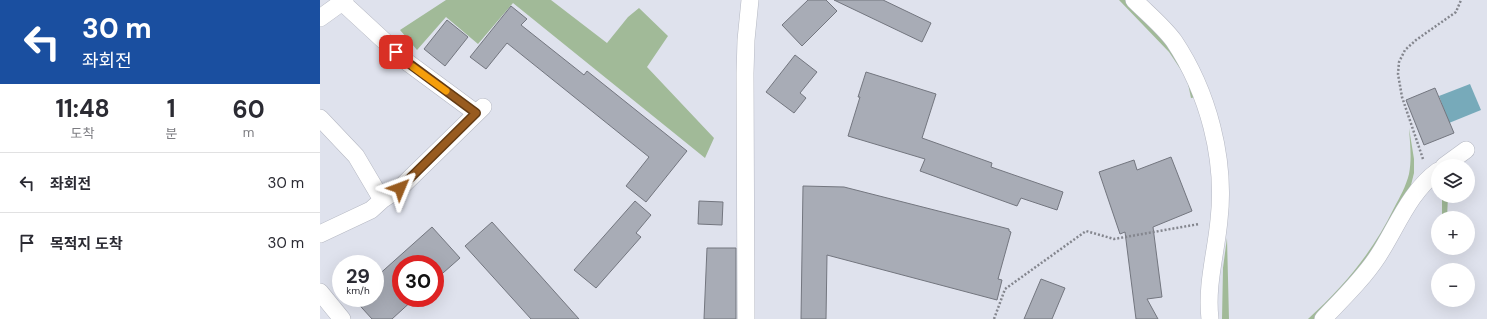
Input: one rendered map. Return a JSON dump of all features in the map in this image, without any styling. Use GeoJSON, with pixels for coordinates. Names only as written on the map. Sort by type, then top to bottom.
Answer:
{"type":"FeatureCollection","features":[{"type":"Feature","properties":{"kind":"street"},"geometry":{"type":"LineString","coordinates":[[746,319],[745,73],[746,40],[750,0]]}},
{"type":"Feature","properties":{"kind":"street"},"geometry":{"type":"LineString","coordinates":[[1134,0],[1173,40],[1189,66],[1202,96],[1213,132],[1219,163],[1222,192],[1212,264],[1210,319]]}},
{"type":"Feature","properties":{"kind":"street"},"geometry":{"type":"LineString","coordinates":[[320,18],[344,1],[407,62],[479,110],[400,188],[382,200],[371,210],[320,234]]}},
{"type":"Feature","properties":{"kind":"street"},"geometry":{"type":"LineString","coordinates":[[320,118],[356,156],[382,200]]}},
{"type":"Feature","properties":{"kind":"street"},"geometry":{"type":"LineString","coordinates":[[1454,159],[1466,150]]}},
{"type":"Feature","properties":{"kind":"street"},"geometry":{"type":"LineString","coordinates":[[1323,319],[1349,292],[1377,257],[1414,193],[1431,177]]}},
{"type":"Feature","properties":{"kind":"street"},"geometry":{"type":"LineString","coordinates":[[320,292],[342,319]]}},
{"type":"Feature","properties":{"kind":"path"},"geometry":{"type":"LineString","coordinates":[[1431,164],[1424,159],[1402,97],[1398,74],[1399,62],[1406,50],[1416,40],[1456,12],[1461,0]]}},
{"type":"Feature","properties":{"kind":"path"},"geometry":{"type":"LineString","coordinates":[[994,319],[1005,289],[1086,231],[1114,239],[1219,220]]}},
{"type":"Feature","properties":{"kind":"green space"},"geometry":{"type":"Polygon","coordinates":[[[446,0],[551,0],[607,43],[628,17],[639,8],[668,36],[647,67],[714,138],[705,158],[513,3],[478,44],[446,17],[417,50],[400,30],[446,0]]]}},
{"type":"Feature","properties":{"kind":"green space"},"geometry":{"type":"Polygon","coordinates":[[[1119,0],[1126,0],[1173,49],[1197,97],[1191,98],[1187,79],[1169,52],[1119,0]]]}},
{"type":"Feature","properties":{"kind":"green space"},"geometry":{"type":"Polygon","coordinates":[[[1409,128],[1414,159],[1414,173],[1406,196],[1367,262],[1315,319],[1308,319],[1334,294],[1357,268],[1386,224],[1403,191],[1409,174],[1411,157],[1409,128]]]}},
{"type":"Feature","properties":{"kind":"green space"},"geometry":{"type":"Polygon","coordinates":[[[1442,203],[1448,203],[1447,211],[1442,211],[1442,203]]]}},
{"type":"Feature","properties":{"kind":"green space"},"geometry":{"type":"Polygon","coordinates":[[[1227,238],[1229,319],[1222,319],[1223,268],[1227,238]]]}},
{"type":"Feature","properties":{"kind":"water"},"geometry":{"type":"Polygon","coordinates":[[[1470,84],[1481,110],[1449,123],[1439,96],[1470,84]]]}},
{"type":"Feature","properties":{"kind":"building"},"geometry":{"type":"Polygon","coordinates":[[[808,0],[826,0],[837,11],[802,46],[782,25],[808,0]]]}},
{"type":"Feature","properties":{"kind":"building"},"geometry":{"type":"Polygon","coordinates":[[[834,0],[883,0],[931,23],[922,42],[834,0]]]}},
{"type":"Feature","properties":{"kind":"building"},"geometry":{"type":"Polygon","coordinates":[[[511,6],[527,19],[521,25],[584,75],[587,71],[687,151],[646,202],[626,186],[649,157],[507,43],[486,69],[470,57],[511,6]]]}},
{"type":"Feature","properties":{"kind":"building"},"geometry":{"type":"Polygon","coordinates":[[[447,20],[468,37],[445,66],[424,49],[447,20]]]}},
{"type":"Feature","properties":{"kind":"building"},"geometry":{"type":"Polygon","coordinates":[[[795,55],[817,72],[800,93],[806,98],[794,113],[766,92],[795,55]]]}},
{"type":"Feature","properties":{"kind":"building"},"geometry":{"type":"Polygon","coordinates":[[[866,72],[936,94],[922,138],[992,163],[991,167],[1063,192],[1057,210],[1021,198],[1017,206],[920,171],[925,159],[848,136],[866,72]]]}},
{"type":"Feature","properties":{"kind":"building"},"geometry":{"type":"Polygon","coordinates":[[[1435,88],[1454,133],[1424,145],[1406,100],[1435,88]]]}},
{"type":"Feature","properties":{"kind":"building"},"geometry":{"type":"Polygon","coordinates":[[[1171,157],[1192,211],[1153,227],[1162,297],[1147,299],[1158,319],[1136,319],[1125,232],[1120,234],[1099,172],[1134,160],[1137,170],[1171,157]]]}},
{"type":"Feature","properties":{"kind":"building"},"geometry":{"type":"Polygon","coordinates":[[[803,186],[844,187],[1009,229],[1011,232],[998,279],[1002,280],[997,300],[827,255],[826,319],[801,319],[803,186]]]}},
{"type":"Feature","properties":{"kind":"building"},"geometry":{"type":"Polygon","coordinates":[[[635,201],[651,215],[636,233],[641,237],[596,288],[574,270],[635,201]]]}},
{"type":"Feature","properties":{"kind":"building"},"geometry":{"type":"Polygon","coordinates":[[[699,201],[723,202],[722,225],[698,224],[699,201]]]}},
{"type":"Feature","properties":{"kind":"building"},"geometry":{"type":"Polygon","coordinates":[[[492,222],[579,319],[531,319],[465,246],[492,222]]]}},
{"type":"Feature","properties":{"kind":"building"},"geometry":{"type":"Polygon","coordinates":[[[432,227],[460,258],[444,272],[444,255],[401,255],[432,227]]]}},
{"type":"Feature","properties":{"kind":"building"},"geometry":{"type":"Polygon","coordinates":[[[707,248],[736,248],[736,319],[704,319],[707,248]]]}},
{"type":"Feature","properties":{"kind":"building"},"geometry":{"type":"Polygon","coordinates":[[[392,263],[392,307],[405,307],[392,319],[372,319],[361,307],[384,307],[384,270],[392,263]]]}},
{"type":"Feature","properties":{"kind":"building"},"geometry":{"type":"Polygon","coordinates":[[[1041,279],[1065,288],[1052,319],[1024,319],[1041,279]]]}},
{"type":"Feature","properties":{"kind":"slow traffic"},"geometry":{"type":"LineString","coordinates":[[413,67],[446,91]]}},
{"type":"Feature","properties":{"kind":"route"},"geometry":{"type":"LineString","coordinates":[[396,52],[407,62],[476,113],[400,188]]}}]}
